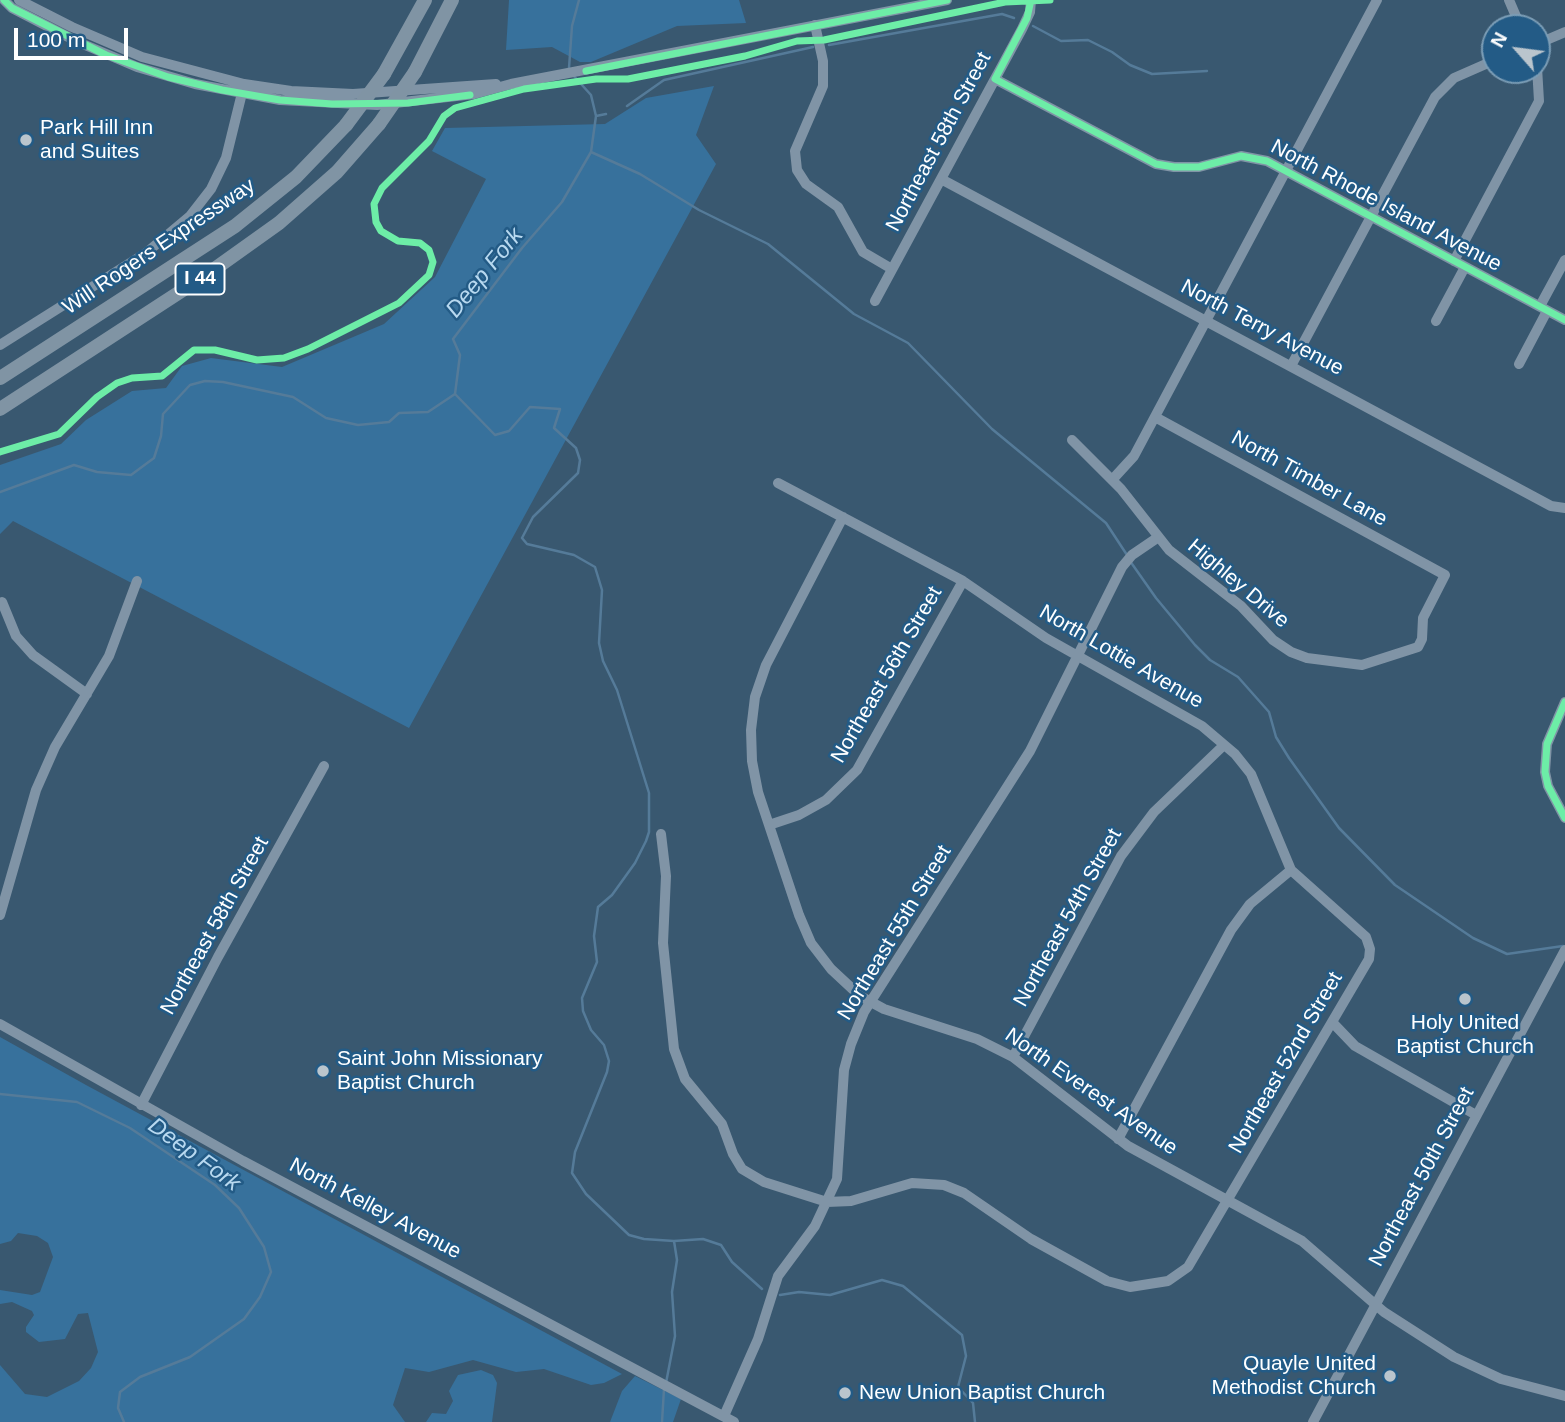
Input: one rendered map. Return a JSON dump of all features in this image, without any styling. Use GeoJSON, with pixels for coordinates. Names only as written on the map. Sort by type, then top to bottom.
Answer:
{"type":"FeatureCollection","features":[{"type":"Feature","properties":{"kind":"highway","name":"Will Rogers Expressway"},"geometry":{"type":"LineString","coordinates":[[0,378],[235,226],[296,177],[346,125],[384,74],[425,0]]}},
{"type":"Feature","properties":{"kind":"highway","name":"I 44"},"geometry":{"type":"LineString","coordinates":[[0,409],[269,231],[337,172],[379,124],[415,72],[452,0]]}},
{"type":"Feature","properties":{"kind":"street"},"geometry":{"type":"LineString","coordinates":[[4,0],[12,8],[106,55],[168,77],[243,89]]}},
{"type":"Feature","properties":{"kind":"street"},"geometry":{"type":"LineString","coordinates":[[19,0],[142,57],[280,100],[377,105],[435,101],[947,0]]}},
{"type":"Feature","properties":{"kind":"street"},"geometry":{"type":"LineString","coordinates":[[32,0],[39,11]]}},
{"type":"Feature","properties":{"kind":"street","name":"Northeast 58th Street"},"geometry":{"type":"LineString","coordinates":[[875,301],[1027,18],[1031,0]]}},
{"type":"Feature","properties":{"kind":"street"},"geometry":{"type":"LineString","coordinates":[[1112,480],[1134,456],[1377,0]]}},
{"type":"Feature","properties":{"kind":"street"},"geometry":{"type":"LineString","coordinates":[[815,25],[823,61],[823,86],[816,108],[797,145],[794,158],[797,170],[806,184],[838,207],[863,252],[892,270]]}},
{"type":"Feature","properties":{"kind":"street"},"geometry":{"type":"LineString","coordinates":[[1291,366],[1440,89],[1454,78],[1481,67]]}},
{"type":"Feature","properties":{"kind":"street","name":"North Rhode Island Avenue"},"geometry":{"type":"LineString","coordinates":[[995,79],[1156,164],[1199,167],[1241,156],[1257,157],[1565,320]]}},
{"type":"Feature","properties":{"kind":"street"},"geometry":{"type":"LineString","coordinates":[[1454,261],[1539,101],[1538,84]]}},
{"type":"Feature","properties":{"kind":"street"},"geometry":{"type":"LineString","coordinates":[[0,345],[146,253],[190,216],[211,189],[226,158],[243,89]]}},
{"type":"Feature","properties":{"kind":"street","name":"North Terry Avenue"},"geometry":{"type":"LineString","coordinates":[[941,178],[1551,506],[1565,508]]}},
{"type":"Feature","properties":{"kind":"street"},"geometry":{"type":"LineString","coordinates":[[1519,364],[1565,260]]}},
{"type":"Feature","properties":{"kind":"street"},"geometry":{"type":"LineString","coordinates":[[1436,321],[1465,267]]}},
{"type":"Feature","properties":{"kind":"street","name":"North Timber Lane"},"geometry":{"type":"LineString","coordinates":[[1155,417],[1445,575],[1423,618],[1420,643]]}},
{"type":"Feature","properties":{"kind":"street","name":"Highley Drive"},"geometry":{"type":"LineString","coordinates":[[1072,440],[1112,480],[1157,538],[1178,559],[1241,606],[1273,640],[1298,655],[1362,665],[1411,651],[1420,643]]}},
{"type":"Feature","properties":{"kind":"street","name":"North Lottie Avenue"},"geometry":{"type":"LineString","coordinates":[[778,483],[963,581],[1029,628],[1153,700],[1183,712],[1224,745],[1251,774],[1291,870],[1369,942]]}},
{"type":"Feature","properties":{"kind":"street","name":"North Everest Avenue"},"geometry":{"type":"LineString","coordinates":[[843,517],[766,665],[755,697],[751,730],[752,761],[769,825],[811,943],[836,975],[871,1002],[893,1013],[977,1039],[1013,1057],[1118,1139],[1308,1245],[1376,1305],[1483,1372],[1519,1385],[1565,1396]]}},
{"type":"Feature","properties":{"kind":"street","name":"Northeast 55th Street"},"geometry":{"type":"LineString","coordinates":[[724,1416],[758,1339],[778,1276],[807,1238],[828,1202],[841,1164],[847,1058],[871,1002],[1018,771],[1127,559],[1157,538]]}},
{"type":"Feature","properties":{"kind":"street"},"geometry":{"type":"LineString","coordinates":[[0,915],[36,790],[55,747],[109,656],[136,581]]}},
{"type":"Feature","properties":{"kind":"street","name":"Northeast 56th Street"},"geometry":{"type":"LineString","coordinates":[[769,825],[799,815],[826,800],[857,770],[963,581]]}},
{"type":"Feature","properties":{"kind":"street"},"geometry":{"type":"LineString","coordinates":[[2,602],[3,612],[16,636],[33,655],[88,694]]}},
{"type":"Feature","properties":{"kind":"street"},"geometry":{"type":"LineString","coordinates":[[1565,702],[1551,733],[1545,759],[1548,786],[1565,818]]}},
{"type":"Feature","properties":{"kind":"street","name":"Northeast 54th Street"},"geometry":{"type":"LineString","coordinates":[[1013,1057],[1121,856],[1154,812],[1224,745]]}},
{"type":"Feature","properties":{"kind":"street","name":"Northeast 58th Street"},"geometry":{"type":"LineString","coordinates":[[141,1105],[218,957],[324,766]]}},
{"type":"Feature","properties":{"kind":"street"},"geometry":{"type":"LineString","coordinates":[[661,834],[666,876],[663,943],[672,1039],[680,1069],[722,1124],[733,1154],[742,1169],[764,1182],[828,1202]]}},
{"type":"Feature","properties":{"kind":"street"},"geometry":{"type":"LineString","coordinates":[[1118,1139],[1227,936],[1250,904],[1291,870]]}},
{"type":"Feature","properties":{"kind":"street","name":"Northeast 52nd Street"},"geometry":{"type":"LineString","coordinates":[[828,1202],[850,1201],[912,1183],[944,1185],[964,1193],[1031,1239],[1107,1281],[1143,1287],[1168,1281],[1188,1267],[1228,1201],[1369,959],[1369,942]]}},
{"type":"Feature","properties":{"kind":"street","name":"Northeast 50th Street"},"geometry":{"type":"LineString","coordinates":[[1313,1422],[1565,950]]}},
{"type":"Feature","properties":{"kind":"street"},"geometry":{"type":"LineString","coordinates":[[1332,1022],[1355,1046],[1476,1115]]}},
{"type":"Feature","properties":{"kind":"street","name":"North Kelley Avenue"},"geometry":{"type":"LineString","coordinates":[[0,1024],[141,1105],[734,1422]]}},
{"type":"Feature","properties":{"kind":"shaded area"},"geometry":{"type":"Polygon","coordinates":[[[509,0],[739,0],[746,23],[677,26],[591,62],[580,62],[552,47],[506,50],[509,0]]]}},
{"type":"Feature","properties":{"kind":"shaded area"},"geometry":{"type":"Polygon","coordinates":[[[714,86],[696,135],[716,164],[409,728],[13,521],[0,534],[0,465],[61,444],[86,420],[132,391],[166,388],[182,366],[211,358],[282,367],[384,324],[435,277],[486,179],[432,151],[445,128],[605,124],[646,98],[714,86]]]}},
{"type":"Feature","properties":{"kind":"shaded area"},"geometry":{"type":"Polygon","coordinates":[[[0,1037],[622,1374],[604,1383],[591,1385],[544,1369],[516,1372],[473,1360],[429,1372],[405,1368],[393,1405],[405,1422],[0,1422],[0,1365],[25,1394],[47,1397],[79,1381],[91,1368],[98,1352],[88,1313],[78,1314],[65,1339],[39,1342],[26,1332],[26,1327],[34,1315],[32,1311],[12,1302],[0,1304],[0,1290],[32,1295],[40,1292],[53,1257],[48,1243],[37,1236],[18,1233],[11,1241],[0,1244],[0,1037]]]}},
{"type":"Feature","properties":{"kind":"shaded area"},"geometry":{"type":"Polygon","coordinates":[[[481,1370],[493,1375],[497,1383],[492,1422],[426,1422],[432,1413],[446,1414],[453,1401],[449,1391],[458,1375],[481,1370]]]}},
{"type":"Feature","properties":{"kind":"shaded area"},"geometry":{"type":"Polygon","coordinates":[[[635,1376],[681,1399],[673,1422],[610,1422],[622,1391],[635,1376]]]}},
{"type":"Feature","properties":{"kind":"waterway","name":"Deep Fork"},"geometry":{"type":"LineString","coordinates":[[569,68],[572,26],[579,0]]}},
{"type":"Feature","properties":{"kind":"waterway"},"geometry":{"type":"LineString","coordinates":[[829,45],[1002,14],[1014,18]]}},
{"type":"Feature","properties":{"kind":"waterway"},"geometry":{"type":"LineString","coordinates":[[1033,26],[1061,41],[1088,40],[1130,65],[1152,74],[1207,71]]}},
{"type":"Feature","properties":{"kind":"waterway"},"geometry":{"type":"LineString","coordinates":[[627,106],[664,80],[813,47]]}},
{"type":"Feature","properties":{"kind":"waterway","name":"Deep Fork"},"geometry":{"type":"LineString","coordinates":[[455,394],[460,355],[453,339],[522,248],[562,202],[591,152],[596,116],[591,95],[572,74]]}},
{"type":"Feature","properties":{"kind":"waterway"},"geometry":{"type":"LineString","coordinates":[[596,116],[606,114]]}},
{"type":"Feature","properties":{"kind":"waterway"},"geometry":{"type":"LineString","coordinates":[[591,152],[640,174],[699,210],[768,244],[854,314],[908,343],[992,429],[1106,523],[1127,555]]}},
{"type":"Feature","properties":{"kind":"waterway","name":"Deep Fork"},"geometry":{"type":"LineString","coordinates":[[0,492],[74,465],[97,472],[131,475],[154,458],[161,436],[163,414],[190,385],[205,381],[223,382],[293,397],[326,418],[358,425],[389,422],[399,413],[428,412],[455,394]]}},
{"type":"Feature","properties":{"kind":"waterway"},"geometry":{"type":"LineString","coordinates":[[455,394],[495,435],[509,431],[530,407],[560,409],[554,428],[576,448],[580,460],[578,473],[533,517],[522,538],[527,544],[574,555],[595,567],[602,590],[599,643],[603,661],[617,690],[649,793],[649,832],[646,841],[635,863],[612,895],[598,907],[594,936],[597,962],[582,998],[583,1011],[591,1030],[604,1045],[609,1061],[575,1152],[572,1173],[586,1194],[629,1235],[674,1241],[703,1239],[721,1245],[732,1262],[762,1289]]}},
{"type":"Feature","properties":{"kind":"waterway"},"geometry":{"type":"LineString","coordinates":[[1130,561],[1195,645],[1210,660],[1238,677],[1269,712],[1276,737],[1339,828],[1395,885],[1473,938],[1507,954],[1563,946]]}},
{"type":"Feature","properties":{"kind":"waterway","name":"Deep Fork"},"geometry":{"type":"LineString","coordinates":[[0,1094],[77,1102],[130,1128],[215,1185],[239,1208],[264,1247],[271,1272],[260,1297],[244,1319],[190,1357],[140,1377],[120,1392],[118,1408],[124,1422]]}},
{"type":"Feature","properties":{"kind":"waterway"},"geometry":{"type":"LineString","coordinates":[[666,1383],[675,1336],[672,1292],[677,1260],[674,1241]]}},
{"type":"Feature","properties":{"kind":"waterway"},"geometry":{"type":"LineString","coordinates":[[780,1295],[799,1292],[830,1295],[882,1280],[903,1286],[962,1335],[966,1356],[958,1387],[973,1403],[975,1422]]}},
{"type":"Feature","properties":{"kind":"waterway"},"geometry":{"type":"LineString","coordinates":[[662,1422],[664,1389]]}},
{"type":"Feature","properties":{"kind":"cycle path"},"geometry":{"type":"LineString","coordinates":[[4,0],[12,8],[106,55],[168,77],[222,90],[280,100],[332,104],[408,103],[470,95]]}},
{"type":"Feature","properties":{"kind":"cycle path"},"geometry":{"type":"LineString","coordinates":[[586,71],[947,0]]}},
{"type":"Feature","properties":{"kind":"cycle path"},"geometry":{"type":"LineString","coordinates":[[1031,0],[1027,18],[995,79],[1156,164],[1199,167],[1241,156],[1267,161],[1565,320]]}},
{"type":"Feature","properties":{"kind":"cycle path"},"geometry":{"type":"LineString","coordinates":[[0,452],[59,434],[97,397],[117,383],[132,378],[162,376],[194,350],[215,350],[257,360],[284,358],[308,349],[399,303],[429,275],[433,262],[429,250],[420,243],[398,241],[381,231],[376,222],[374,204],[382,188],[429,141],[444,116],[455,108],[524,89],[596,79],[628,79],[745,56],[797,41],[824,40],[1005,2],[1050,0]]}},
{"type":"Feature","properties":{"kind":"cycle path"},"geometry":{"type":"LineString","coordinates":[[1565,702],[1547,744],[1545,772],[1548,786],[1565,818]]}},
{"type":"Feature","properties":{"kind":"place","name":"Park Hill Inn and Suites"},"geometry":{"type":"Point","coordinates":[26,140]}},
{"type":"Feature","properties":{"kind":"place","name":"Holy United Baptist Church"},"geometry":{"type":"Point","coordinates":[1465,999]}},
{"type":"Feature","properties":{"kind":"place","name":"Saint John Missionary Baptist Church"},"geometry":{"type":"Point","coordinates":[323,1071]}},
{"type":"Feature","properties":{"kind":"place","name":"Quayle United Methodist Church"},"geometry":{"type":"Point","coordinates":[1390,1376]}},
{"type":"Feature","properties":{"kind":"place","name":"New Union Baptist Church"},"geometry":{"type":"Point","coordinates":[845,1393]}}]}
